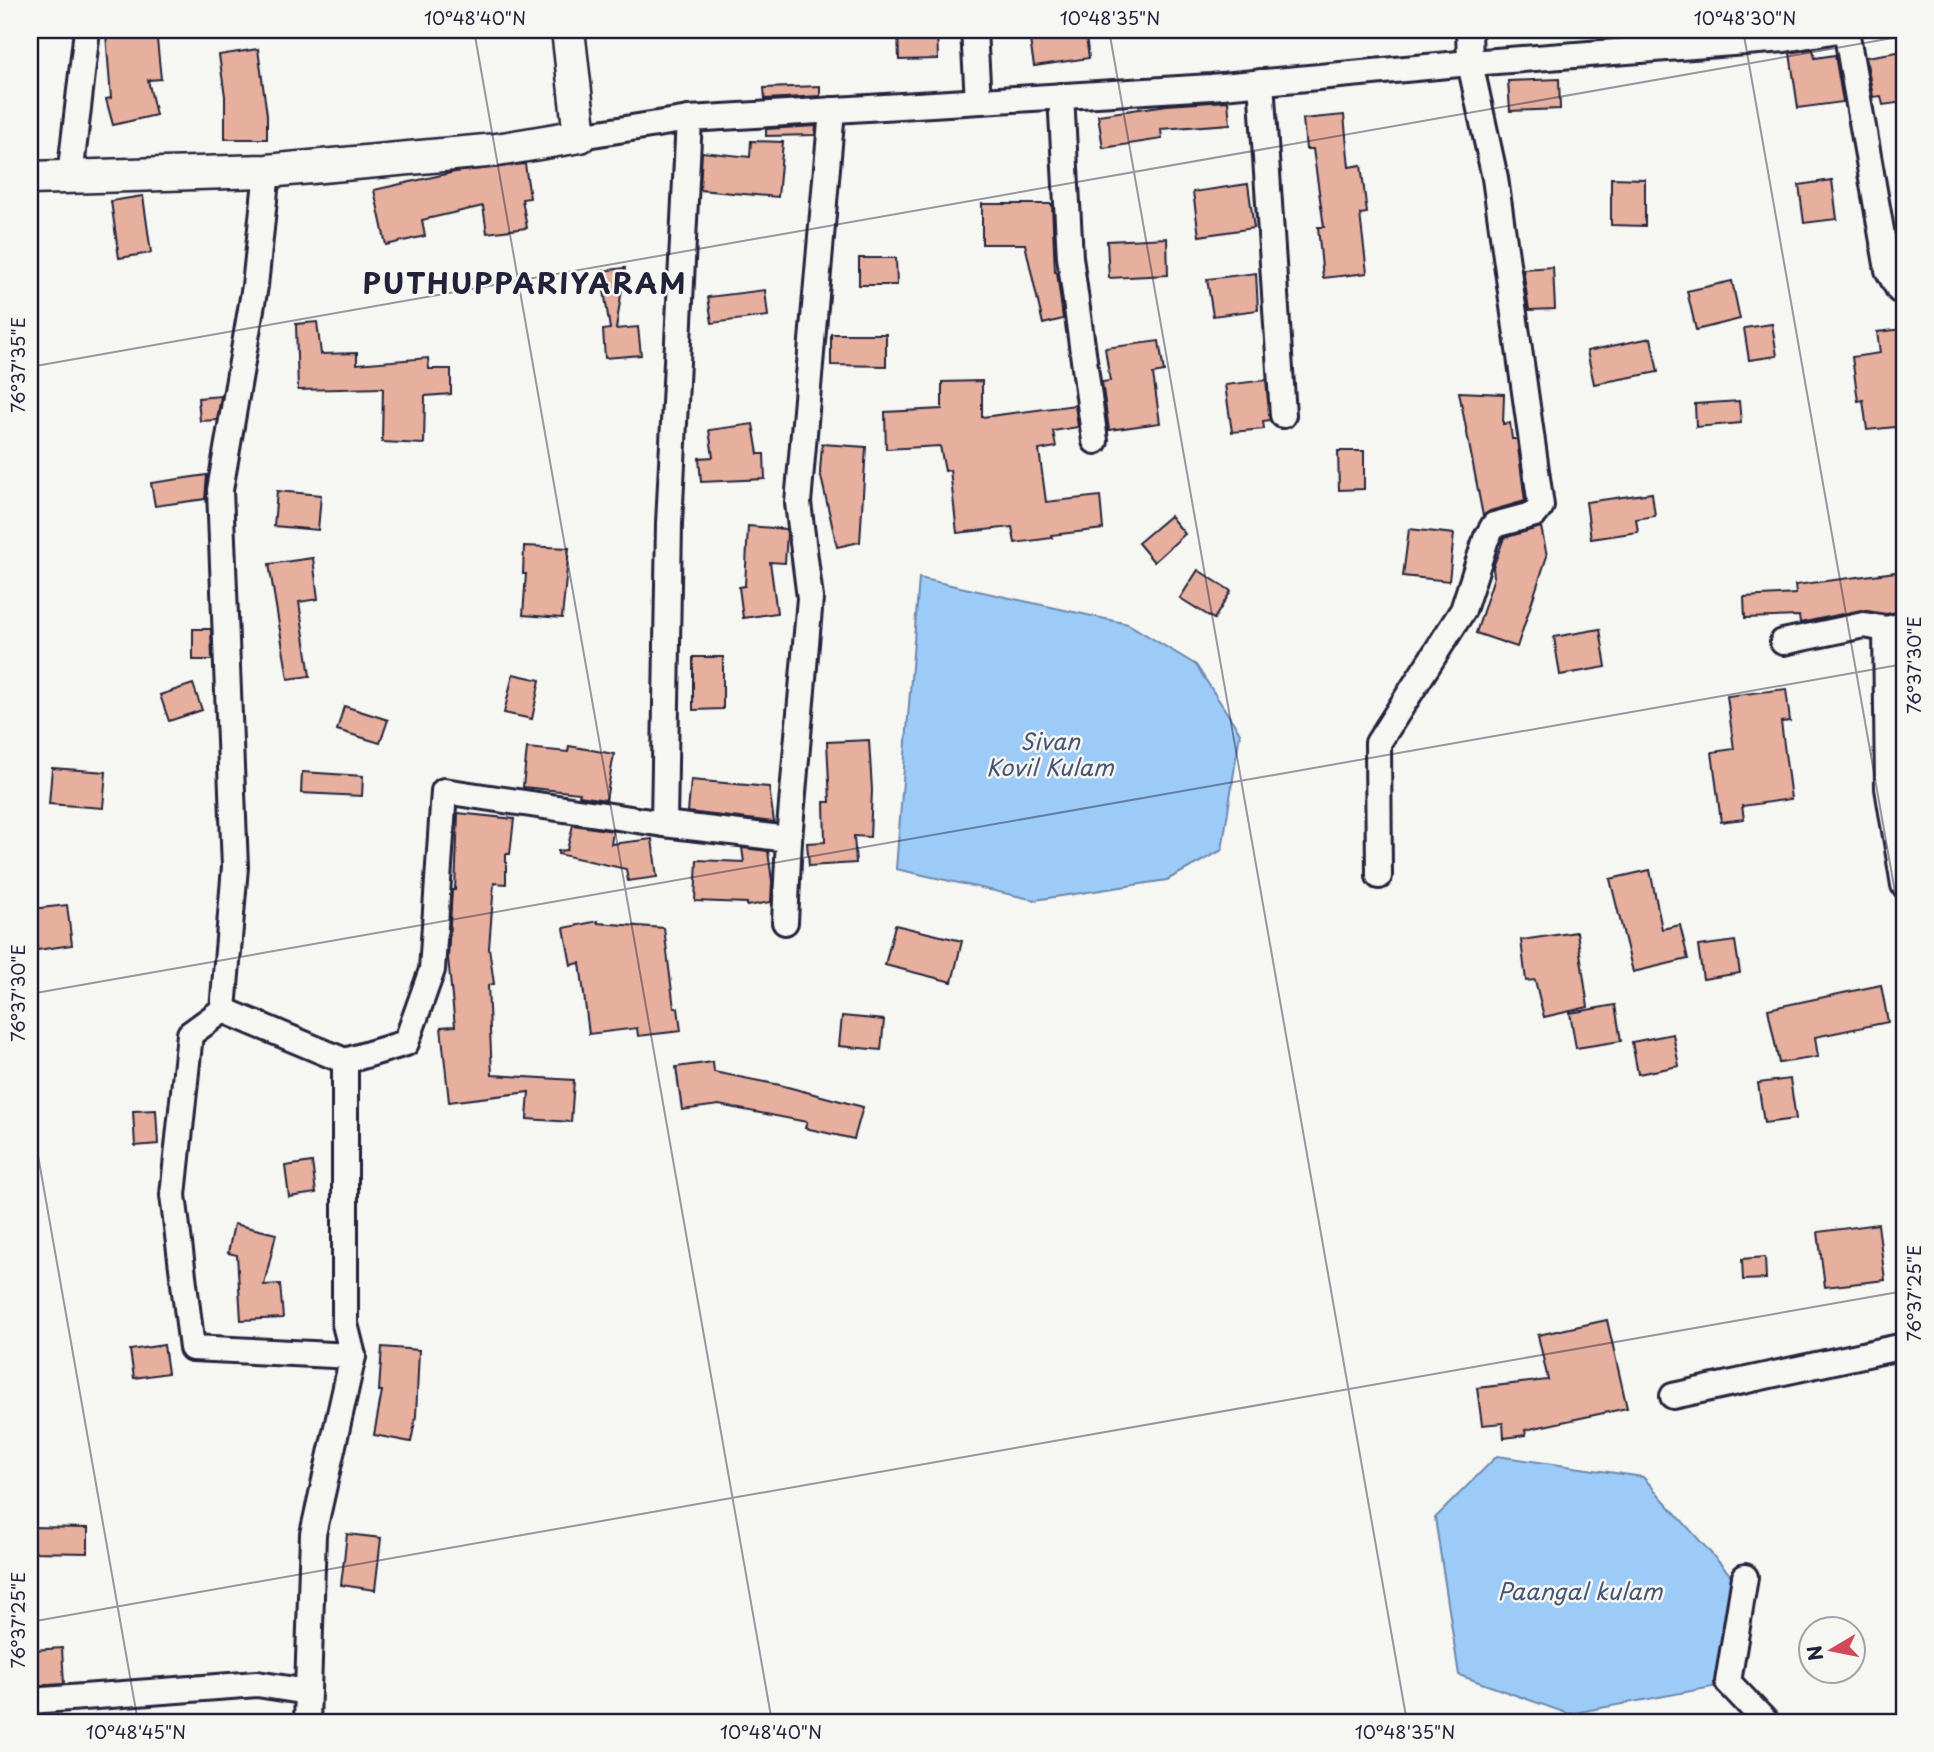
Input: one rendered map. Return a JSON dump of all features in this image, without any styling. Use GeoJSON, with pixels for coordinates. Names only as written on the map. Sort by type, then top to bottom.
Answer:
{"type":"FeatureCollection","features":[{"type":"Feature","properties":{"kind":"street"},"geometry":{"type":"LineString","coordinates":[[70,177],[88,30]]}},
{"type":"Feature","properties":{"kind":"street"},"geometry":{"type":"LineString","coordinates":[[568,30],[580,136]]}},
{"type":"Feature","properties":{"kind":"street"},"geometry":{"type":"LineString","coordinates":[[974,30],[978,102]]}},
{"type":"Feature","properties":{"kind":"street"},"geometry":{"type":"LineString","coordinates":[[1380,876],[1378,743],[1463,610],[1486,539],[1494,526],[1535,514],[1541,506],[1495,178],[1470,62],[1469,30]]}},
{"type":"Feature","properties":{"kind":"street"},"geometry":{"type":"LineString","coordinates":[[30,178],[267,171],[497,150],[689,118],[978,102],[1261,82],[1470,62],[1785,39],[1838,30]]}},
{"type":"Feature","properties":{"kind":"street"},"geometry":{"type":"LineString","coordinates":[[1846,30],[1888,270],[1899,290],[1904,290]]}},
{"type":"Feature","properties":{"kind":"street"},"geometry":{"type":"LineString","coordinates":[[1261,82],[1283,415]]}},
{"type":"Feature","properties":{"kind":"street"},"geometry":{"type":"LineString","coordinates":[[1060,96],[1070,257],[1095,441]]}},
{"type":"Feature","properties":{"kind":"street"},"geometry":{"type":"LineString","coordinates":[[785,922],[789,839],[810,598],[798,503],[832,110]]}},
{"type":"Feature","properties":{"kind":"street"},"geometry":{"type":"LineString","coordinates":[[664,824],[669,524],[689,118]]}},
{"type":"Feature","properties":{"kind":"street"},"geometry":{"type":"LineString","coordinates":[[267,171],[256,286],[237,378],[220,490],[235,867],[223,1010],[190,1034],[173,1195],[192,1348],[353,1356]]}},
{"type":"Feature","properties":{"kind":"street"},"geometry":{"type":"LineString","coordinates":[[1783,642],[1864,625],[1895,627],[1888,788],[1904,885]]}},
{"type":"Feature","properties":{"kind":"street"},"geometry":{"type":"LineString","coordinates":[[223,1010],[345,1061],[406,1042],[432,970],[444,791],[664,824],[789,839]]}},
{"type":"Feature","properties":{"kind":"street"},"geometry":{"type":"LineString","coordinates":[[307,1722],[313,1534],[353,1356],[345,1324],[345,1061]]}},
{"type":"Feature","properties":{"kind":"street"},"geometry":{"type":"LineString","coordinates":[[1673,1396],[1904,1346]]}},
{"type":"Feature","properties":{"kind":"street"},"geometry":{"type":"LineString","coordinates":[[1745,1577],[1728,1682],[1766,1722]]}},
{"type":"Feature","properties":{"kind":"street"},"geometry":{"type":"LineString","coordinates":[[30,1701],[257,1684],[308,1692]]}},
{"type":"Feature","properties":{"kind":"water","name":"Sivan Kovil Kulam"},"geometry":{"type":"Polygon","coordinates":[[[919,578],[1128,624],[1196,665],[1240,733],[1222,850],[1167,880],[1035,900],[896,869],[919,578]]]}},
{"type":"Feature","properties":{"kind":"water","name":"Paangal kulam"},"geometry":{"type":"Polygon","coordinates":[[[1497,1456],[1643,1477],[1734,1579],[1718,1686],[1569,1714],[1459,1675],[1435,1518],[1497,1456]]]}},
{"type":"Feature","properties":{"kind":"building"},"geometry":{"type":"Polygon","coordinates":[[[156,30],[161,79],[148,80],[156,115],[113,125],[106,99],[111,98],[106,34],[156,30]]]}},
{"type":"Feature","properties":{"kind":"building"},"geometry":{"type":"Polygon","coordinates":[[[898,30],[937,30],[938,59],[899,60],[898,30]]]}},
{"type":"Feature","properties":{"kind":"building"},"geometry":{"type":"Polygon","coordinates":[[[1085,30],[1089,58],[1034,66],[1029,34],[1085,30]]]}},
{"type":"Feature","properties":{"kind":"building"},"geometry":{"type":"Polygon","coordinates":[[[258,49],[267,115],[267,139],[225,139],[225,96],[219,55],[258,49]]]}},
{"type":"Feature","properties":{"kind":"building"},"geometry":{"type":"Polygon","coordinates":[[[1813,49],[1815,58],[1835,55],[1843,102],[1798,108],[1790,53],[1813,49]]]}},
{"type":"Feature","properties":{"kind":"building"},"geometry":{"type":"Polygon","coordinates":[[[1904,51],[1904,102],[1883,105],[1881,96],[1873,97],[1866,57],[1904,51]]]}},
{"type":"Feature","properties":{"kind":"building"},"geometry":{"type":"Polygon","coordinates":[[[1559,79],[1560,109],[1510,111],[1508,81],[1559,79]]]}},
{"type":"Feature","properties":{"kind":"building"},"geometry":{"type":"Polygon","coordinates":[[[820,86],[820,96],[765,99],[764,88],[820,86]]]}},
{"type":"Feature","properties":{"kind":"building"},"geometry":{"type":"Polygon","coordinates":[[[1228,101],[1230,124],[1161,129],[1162,139],[1103,148],[1098,115],[1167,105],[1228,101]]]}},
{"type":"Feature","properties":{"kind":"building"},"geometry":{"type":"Polygon","coordinates":[[[1344,115],[1349,167],[1361,165],[1367,213],[1360,214],[1367,273],[1323,278],[1318,227],[1324,227],[1313,149],[1306,149],[1303,119],[1344,115]]]}},
{"type":"Feature","properties":{"kind":"building"},"geometry":{"type":"Polygon","coordinates":[[[816,126],[815,135],[766,136],[766,129],[816,126]]]}},
{"type":"Feature","properties":{"kind":"building"},"geometry":{"type":"Polygon","coordinates":[[[751,141],[783,142],[778,197],[700,190],[702,152],[750,157],[751,141]]]}},
{"type":"Feature","properties":{"kind":"building"},"geometry":{"type":"Polygon","coordinates":[[[525,164],[530,198],[522,199],[527,228],[487,233],[483,206],[422,220],[425,236],[386,245],[374,190],[455,172],[525,164]]]}},
{"type":"Feature","properties":{"kind":"building"},"geometry":{"type":"Polygon","coordinates":[[[1611,178],[1645,179],[1645,226],[1611,225],[1611,178]]]}},
{"type":"Feature","properties":{"kind":"building"},"geometry":{"type":"Polygon","coordinates":[[[1832,180],[1837,219],[1804,223],[1799,185],[1832,180]]]}},
{"type":"Feature","properties":{"kind":"building"},"geometry":{"type":"Polygon","coordinates":[[[1248,184],[1254,228],[1199,236],[1193,192],[1248,184]]]}},
{"type":"Feature","properties":{"kind":"building"},"geometry":{"type":"Polygon","coordinates":[[[143,196],[151,253],[119,258],[111,201],[143,196]]]}},
{"type":"Feature","properties":{"kind":"building"},"geometry":{"type":"Polygon","coordinates":[[[982,204],[1052,204],[1055,272],[1063,319],[1043,324],[1025,244],[982,244],[982,204]]]}},
{"type":"Feature","properties":{"kind":"building"},"geometry":{"type":"Polygon","coordinates":[[[1167,238],[1168,275],[1109,278],[1107,241],[1167,238]]]}},
{"type":"Feature","properties":{"kind":"building"},"geometry":{"type":"Polygon","coordinates":[[[859,258],[896,258],[897,285],[859,285],[859,258]]]}},
{"type":"Feature","properties":{"kind":"building"},"geometry":{"type":"Polygon","coordinates":[[[1553,267],[1555,309],[1529,310],[1523,269],[1553,267]]]}},
{"type":"Feature","properties":{"kind":"building"},"geometry":{"type":"Polygon","coordinates":[[[625,268],[616,329],[638,327],[641,355],[605,358],[603,330],[610,329],[601,271],[625,268]]]}},
{"type":"Feature","properties":{"kind":"building"},"geometry":{"type":"Polygon","coordinates":[[[1256,273],[1258,310],[1213,316],[1207,279],[1256,273]]]}},
{"type":"Feature","properties":{"kind":"building"},"geometry":{"type":"Polygon","coordinates":[[[1732,281],[1740,319],[1696,330],[1687,291],[1732,281]]]}},
{"type":"Feature","properties":{"kind":"building"},"geometry":{"type":"Polygon","coordinates":[[[765,290],[768,316],[712,323],[708,297],[765,290]]]}},
{"type":"Feature","properties":{"kind":"building"},"geometry":{"type":"Polygon","coordinates":[[[317,322],[321,354],[357,353],[357,364],[428,358],[429,369],[451,369],[451,394],[425,396],[424,444],[382,442],[383,388],[298,390],[296,324],[317,322]]]}},
{"type":"Feature","properties":{"kind":"building"},"geometry":{"type":"Polygon","coordinates":[[[1772,324],[1777,356],[1749,360],[1744,328],[1772,324]]]}},
{"type":"Feature","properties":{"kind":"building"},"geometry":{"type":"Polygon","coordinates":[[[1904,329],[1904,426],[1867,430],[1863,400],[1858,401],[1852,357],[1880,353],[1877,332],[1904,329]]]}},
{"type":"Feature","properties":{"kind":"building"},"geometry":{"type":"Polygon","coordinates":[[[831,334],[886,334],[886,366],[831,365],[831,334]]]}},
{"type":"Feature","properties":{"kind":"building"},"geometry":{"type":"Polygon","coordinates":[[[1651,338],[1658,372],[1594,384],[1587,351],[1651,338]]]}},
{"type":"Feature","properties":{"kind":"building"},"geometry":{"type":"Polygon","coordinates":[[[1159,341],[1164,372],[1153,374],[1160,423],[1109,430],[1102,382],[1110,381],[1105,348],[1159,341]]]}},
{"type":"Feature","properties":{"kind":"building"},"geometry":{"type":"Polygon","coordinates":[[[1266,380],[1270,420],[1263,421],[1264,429],[1232,432],[1225,385],[1266,380]]]}},
{"type":"Feature","properties":{"kind":"building"},"geometry":{"type":"Polygon","coordinates":[[[982,381],[982,417],[1075,405],[1078,427],[1053,431],[1056,447],[1039,450],[1046,502],[1100,496],[1103,529],[1051,535],[1052,538],[1015,543],[1012,527],[957,533],[950,470],[945,471],[940,446],[886,449],[885,412],[942,409],[942,382],[982,381]]]}},
{"type":"Feature","properties":{"kind":"building"},"geometry":{"type":"Polygon","coordinates":[[[1459,392],[1504,394],[1503,424],[1510,423],[1512,439],[1517,439],[1525,501],[1490,511],[1483,516],[1459,392]]]}},
{"type":"Feature","properties":{"kind":"building"},"geometry":{"type":"Polygon","coordinates":[[[221,396],[217,420],[200,421],[198,398],[221,396]]]}},
{"type":"Feature","properties":{"kind":"building"},"geometry":{"type":"Polygon","coordinates":[[[1739,401],[1741,423],[1696,427],[1695,404],[1739,401]]]}},
{"type":"Feature","properties":{"kind":"building"},"geometry":{"type":"Polygon","coordinates":[[[753,424],[758,454],[764,454],[765,479],[701,482],[699,458],[713,457],[709,430],[753,424]]]}},
{"type":"Feature","properties":{"kind":"building"},"geometry":{"type":"Polygon","coordinates":[[[822,444],[866,447],[860,542],[837,547],[820,472],[822,444]]]}},
{"type":"Feature","properties":{"kind":"building"},"geometry":{"type":"Polygon","coordinates":[[[1338,451],[1364,451],[1364,489],[1339,490],[1338,451]]]}},
{"type":"Feature","properties":{"kind":"building"},"geometry":{"type":"Polygon","coordinates":[[[207,475],[205,499],[155,506],[151,483],[207,475]]]}},
{"type":"Feature","properties":{"kind":"building"},"geometry":{"type":"Polygon","coordinates":[[[277,491],[321,495],[318,530],[274,526],[277,491]]]}},
{"type":"Feature","properties":{"kind":"building"},"geometry":{"type":"Polygon","coordinates":[[[1652,493],[1655,516],[1636,519],[1638,532],[1591,539],[1586,502],[1652,493]]]}},
{"type":"Feature","properties":{"kind":"building"},"geometry":{"type":"Polygon","coordinates":[[[1170,516],[1185,534],[1154,562],[1138,543],[1170,516]]]}},
{"type":"Feature","properties":{"kind":"building"},"geometry":{"type":"Polygon","coordinates":[[[748,526],[786,529],[787,534],[785,563],[770,562],[777,613],[743,618],[739,587],[745,586],[748,526]]]}},
{"type":"Feature","properties":{"kind":"building"},"geometry":{"type":"Polygon","coordinates":[[[1541,527],[1547,556],[1517,647],[1476,633],[1494,577],[1493,567],[1504,538],[1541,527]]]}},
{"type":"Feature","properties":{"kind":"building"},"geometry":{"type":"Polygon","coordinates":[[[1409,529],[1454,534],[1449,581],[1403,576],[1409,529]]]}},
{"type":"Feature","properties":{"kind":"building"},"geometry":{"type":"Polygon","coordinates":[[[524,546],[569,548],[562,618],[523,615],[526,574],[523,574],[524,546]]]}},
{"type":"Feature","properties":{"kind":"building"},"geometry":{"type":"Polygon","coordinates":[[[313,558],[318,599],[299,602],[310,676],[288,679],[269,564],[313,558]]]}},
{"type":"Feature","properties":{"kind":"building"},"geometry":{"type":"Polygon","coordinates":[[[1198,570],[1231,591],[1214,619],[1180,598],[1198,570]]]}},
{"type":"Feature","properties":{"kind":"building"},"geometry":{"type":"Polygon","coordinates":[[[1904,571],[1904,611],[1886,614],[1861,610],[1800,623],[1799,616],[1745,618],[1744,597],[1796,594],[1795,585],[1904,571]]]}},
{"type":"Feature","properties":{"kind":"building"},"geometry":{"type":"Polygon","coordinates":[[[193,629],[211,629],[212,660],[193,660],[193,629]]]}},
{"type":"Feature","properties":{"kind":"building"},"geometry":{"type":"Polygon","coordinates":[[[1600,629],[1606,667],[1560,675],[1554,637],[1600,629]]]}},
{"type":"Feature","properties":{"kind":"building"},"geometry":{"type":"Polygon","coordinates":[[[693,657],[723,657],[723,709],[693,710],[693,657]]]}},
{"type":"Feature","properties":{"kind":"building"},"geometry":{"type":"Polygon","coordinates":[[[513,674],[540,680],[532,719],[504,713],[513,674]]]}},
{"type":"Feature","properties":{"kind":"building"},"geometry":{"type":"Polygon","coordinates":[[[193,684],[202,710],[169,721],[160,695],[193,684]]]}},
{"type":"Feature","properties":{"kind":"building"},"geometry":{"type":"Polygon","coordinates":[[[1786,689],[1790,721],[1781,722],[1791,799],[1742,806],[1744,819],[1721,822],[1712,752],[1734,749],[1727,696],[1786,689]]]}},
{"type":"Feature","properties":{"kind":"building"},"geometry":{"type":"Polygon","coordinates":[[[344,706],[388,720],[380,743],[337,730],[344,706]]]}},
{"type":"Feature","properties":{"kind":"building"},"geometry":{"type":"Polygon","coordinates":[[[869,740],[872,790],[870,837],[854,836],[856,863],[809,866],[807,843],[825,842],[824,802],[830,802],[827,742],[869,740]]]}},
{"type":"Feature","properties":{"kind":"building"},"geometry":{"type":"Polygon","coordinates":[[[569,746],[614,754],[606,800],[579,796],[580,793],[523,787],[527,748],[568,752],[569,746]]]}},
{"type":"Feature","properties":{"kind":"building"},"geometry":{"type":"Polygon","coordinates":[[[52,768],[106,772],[103,808],[49,804],[52,768]]]}},
{"type":"Feature","properties":{"kind":"building"},"geometry":{"type":"Polygon","coordinates":[[[302,772],[363,776],[362,796],[301,793],[302,772]]]}},
{"type":"Feature","properties":{"kind":"building"},"geometry":{"type":"Polygon","coordinates":[[[691,780],[769,787],[774,822],[688,812],[691,780]]]}},
{"type":"Feature","properties":{"kind":"building"},"geometry":{"type":"Polygon","coordinates":[[[458,813],[514,819],[510,854],[506,854],[506,884],[494,883],[489,948],[494,984],[488,985],[492,1075],[574,1080],[571,1122],[527,1119],[529,1092],[449,1102],[441,1027],[455,1026],[448,958],[452,890],[455,890],[458,813]]]}},
{"type":"Feature","properties":{"kind":"building"},"geometry":{"type":"Polygon","coordinates":[[[573,825],[613,831],[611,844],[652,839],[657,877],[628,881],[626,869],[558,854],[558,851],[567,850],[573,825]]]}},
{"type":"Feature","properties":{"kind":"building"},"geometry":{"type":"Polygon","coordinates":[[[742,848],[768,851],[772,881],[771,902],[747,906],[747,903],[695,901],[697,860],[744,862],[742,848]]]}},
{"type":"Feature","properties":{"kind":"building"},"geometry":{"type":"Polygon","coordinates":[[[1650,870],[1662,929],[1680,925],[1688,959],[1633,972],[1610,879],[1650,870]]]}},
{"type":"Feature","properties":{"kind":"building"},"geometry":{"type":"Polygon","coordinates":[[[67,905],[72,945],[37,950],[32,909],[67,905]]]}},
{"type":"Feature","properties":{"kind":"building"},"geometry":{"type":"Polygon","coordinates":[[[598,921],[664,928],[674,1008],[678,1008],[681,1031],[638,1036],[637,1028],[589,1034],[580,963],[571,965],[564,928],[598,921]]]}},
{"type":"Feature","properties":{"kind":"building"},"geometry":{"type":"Polygon","coordinates":[[[895,925],[962,941],[952,982],[885,965],[895,925]]]}},
{"type":"Feature","properties":{"kind":"building"},"geometry":{"type":"Polygon","coordinates":[[[1577,932],[1588,1007],[1544,1017],[1535,980],[1526,981],[1521,940],[1577,932]]]}},
{"type":"Feature","properties":{"kind":"building"},"geometry":{"type":"Polygon","coordinates":[[[1735,941],[1740,973],[1703,979],[1698,946],[1735,941]]]}},
{"type":"Feature","properties":{"kind":"building"},"geometry":{"type":"Polygon","coordinates":[[[1881,985],[1888,1022],[1815,1037],[1818,1057],[1779,1063],[1768,1009],[1881,985]]]}},
{"type":"Feature","properties":{"kind":"building"},"geometry":{"type":"Polygon","coordinates":[[[1615,1005],[1621,1041],[1576,1048],[1570,1013],[1615,1005]]]}},
{"type":"Feature","properties":{"kind":"building"},"geometry":{"type":"Polygon","coordinates":[[[842,1016],[884,1020],[881,1050],[839,1046],[842,1016]]]}},
{"type":"Feature","properties":{"kind":"building"},"geometry":{"type":"Polygon","coordinates":[[[1673,1034],[1679,1066],[1638,1074],[1632,1042],[1673,1034]]]}},
{"type":"Feature","properties":{"kind":"building"},"geometry":{"type":"Polygon","coordinates":[[[713,1062],[714,1072],[780,1085],[863,1107],[854,1139],[805,1128],[807,1122],[719,1105],[682,1110],[676,1067],[713,1062]]]}},
{"type":"Feature","properties":{"kind":"building"},"geometry":{"type":"Polygon","coordinates":[[[1790,1079],[1796,1119],[1764,1123],[1758,1083],[1790,1079]]]}},
{"type":"Feature","properties":{"kind":"building"},"geometry":{"type":"Polygon","coordinates":[[[156,1110],[158,1144],[135,1146],[133,1111],[156,1110]]]}},
{"type":"Feature","properties":{"kind":"building"},"geometry":{"type":"Polygon","coordinates":[[[312,1162],[316,1193],[289,1197],[285,1166],[312,1162]]]}},
{"type":"Feature","properties":{"kind":"building"},"geometry":{"type":"Polygon","coordinates":[[[234,1224],[276,1234],[264,1285],[280,1284],[283,1318],[241,1320],[237,1255],[228,1253],[234,1224]]]}},
{"type":"Feature","properties":{"kind":"building"},"geometry":{"type":"Polygon","coordinates":[[[1878,1224],[1885,1280],[1825,1287],[1818,1232],[1878,1224]]]}},
{"type":"Feature","properties":{"kind":"building"},"geometry":{"type":"Polygon","coordinates":[[[1765,1257],[1766,1279],[1743,1280],[1742,1259],[1765,1257]]]}},
{"type":"Feature","properties":{"kind":"building"},"geometry":{"type":"Polygon","coordinates":[[[1607,1320],[1627,1408],[1525,1430],[1526,1435],[1504,1438],[1503,1423],[1482,1425],[1477,1388],[1548,1380],[1538,1335],[1607,1320]]]}},
{"type":"Feature","properties":{"kind":"building"},"geometry":{"type":"Polygon","coordinates":[[[164,1345],[168,1373],[134,1378],[130,1350],[164,1345]]]}},
{"type":"Feature","properties":{"kind":"building"},"geometry":{"type":"Polygon","coordinates":[[[382,1347],[419,1350],[416,1416],[411,1442],[374,1435],[382,1391],[379,1391],[382,1347]]]}},
{"type":"Feature","properties":{"kind":"building"},"geometry":{"type":"Polygon","coordinates":[[[30,1527],[88,1528],[88,1553],[30,1552],[30,1527]]]}},
{"type":"Feature","properties":{"kind":"building"},"geometry":{"type":"Polygon","coordinates":[[[347,1534],[381,1538],[375,1590],[341,1585],[347,1534]]]}},
{"type":"Feature","properties":{"kind":"building"},"geometry":{"type":"Polygon","coordinates":[[[62,1648],[64,1684],[30,1686],[30,1660],[33,1660],[33,1650],[62,1648]]]}},
{"type":"Feature","properties":{"kind":"district","name":"PUTHUPPARIYARAM"},"geometry":{"type":"Point","coordinates":[525,282]}}]}
